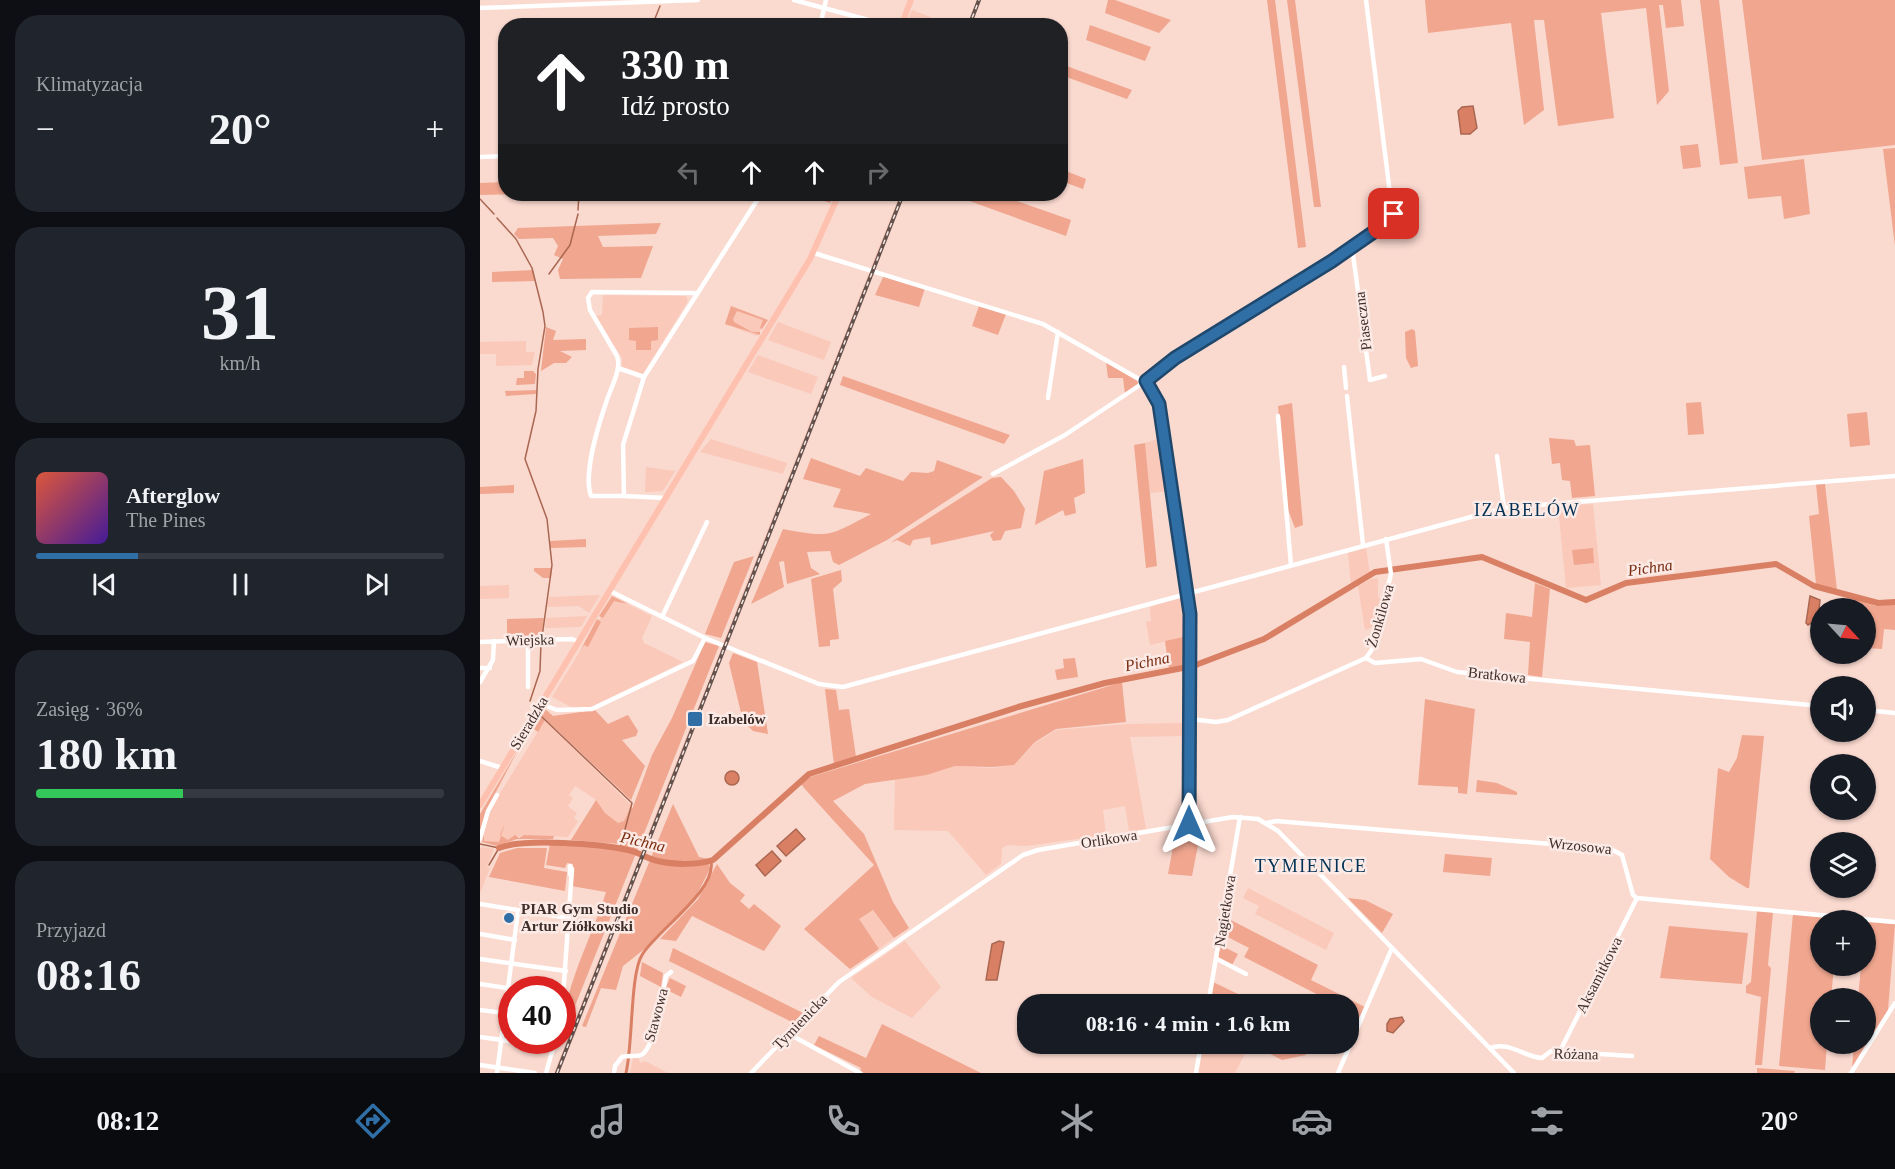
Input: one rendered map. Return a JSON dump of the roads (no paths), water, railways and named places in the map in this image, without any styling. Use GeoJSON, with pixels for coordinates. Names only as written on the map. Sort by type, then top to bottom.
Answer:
{"type":"FeatureCollection","features":[{"type":"Feature","properties":{"kind":"main road"},"geometry":{"type":"LineString","coordinates":[[904,18],[911,0]]}},
{"type":"Feature","properties":{"kind":"main road","name":"Sieradzka"},"geometry":{"type":"LineString","coordinates":[[480,805],[482,796],[502,768],[814,253],[836,201]]}},
{"type":"Feature","properties":{"kind":"street"},"geometry":{"type":"LineString","coordinates":[[480,8],[698,0]]}},
{"type":"Feature","properties":{"kind":"street"},"geometry":{"type":"LineString","coordinates":[[794,0],[863,18]]}},
{"type":"Feature","properties":{"kind":"street"},"geometry":{"type":"LineString","coordinates":[[822,18],[826,0]]}},
{"type":"Feature","properties":{"kind":"street"},"geometry":{"type":"LineString","coordinates":[[993,474],[1047,447],[1145,382],[1175,358],[1391,220],[1394,214],[1366,0]]}},
{"type":"Feature","properties":{"kind":"street"},"geometry":{"type":"LineString","coordinates":[[480,157],[498,156]]}},
{"type":"Feature","properties":{"kind":"street"},"geometry":{"type":"LineString","coordinates":[[624,496],[624,445],[644,377],[695,293],[756,201]]}},
{"type":"Feature","properties":{"kind":"street","name":"Piaseczna"},"geometry":{"type":"LineString","coordinates":[[1352,247],[1370,380],[1385,376]]}},
{"type":"Feature","properties":{"kind":"street"},"geometry":{"type":"LineString","coordinates":[[814,253],[1039,323],[1145,382],[1159,404],[1188,593],[1189,824]]}},
{"type":"Feature","properties":{"kind":"street"},"geometry":{"type":"LineString","coordinates":[[666,498],[591,496],[587,483],[603,413],[618,368],[616,356],[590,310],[588,298],[592,292],[695,293]]}},
{"type":"Feature","properties":{"kind":"street"},"geometry":{"type":"LineString","coordinates":[[1048,398],[1058,332]]}},
{"type":"Feature","properties":{"kind":"street"},"geometry":{"type":"LineString","coordinates":[[1344,367],[1347,388]]}},
{"type":"Feature","properties":{"kind":"street"},"geometry":{"type":"LineString","coordinates":[[618,368],[644,377]]}},
{"type":"Feature","properties":{"kind":"street"},"geometry":{"type":"LineString","coordinates":[[1347,396],[1363,545]]}},
{"type":"Feature","properties":{"kind":"street"},"geometry":{"type":"LineString","coordinates":[[1278,416],[1291,565]]}},
{"type":"Feature","properties":{"kind":"street"},"geometry":{"type":"LineString","coordinates":[[1497,456],[1504,508]]}},
{"type":"Feature","properties":{"kind":"street"},"geometry":{"type":"LineString","coordinates":[[610,591],[705,638],[819,684],[843,687],[1504,508],[1895,476]]}},
{"type":"Feature","properties":{"kind":"street"},"geometry":{"type":"LineString","coordinates":[[662,617],[707,522]]}},
{"type":"Feature","properties":{"kind":"street","name":"Żonkilowa"},"geometry":{"type":"LineString","coordinates":[[1366,658],[1373,648],[1391,571],[1386,539]]}},
{"type":"Feature","properties":{"kind":"street"},"geometry":{"type":"LineString","coordinates":[[541,704],[556,710],[592,709],[693,661],[705,638]]}},
{"type":"Feature","properties":{"kind":"street","name":"Wiejska"},"geometry":{"type":"LineString","coordinates":[[480,642],[572,639],[579,642]]}},
{"type":"Feature","properties":{"kind":"street"},"geometry":{"type":"LineString","coordinates":[[528,640],[528,687]]}},
{"type":"Feature","properties":{"kind":"street"},"geometry":{"type":"LineString","coordinates":[[480,682],[490,668],[494,656],[494,641]]}},
{"type":"Feature","properties":{"kind":"street"},"geometry":{"type":"LineString","coordinates":[[1190,718],[1216,722],[1228,720],[1366,658]]}},
{"type":"Feature","properties":{"kind":"street","name":"Bratkowa"},"geometry":{"type":"LineString","coordinates":[[1366,658],[1375,663],[1421,659],[1458,672],[1810,705]]}},
{"type":"Feature","properties":{"kind":"street"},"geometry":{"type":"LineString","coordinates":[[480,668],[490,668]]}},
{"type":"Feature","properties":{"kind":"street"},"geometry":{"type":"LineString","coordinates":[[1876,711],[1895,713]]}},
{"type":"Feature","properties":{"kind":"street"},"geometry":{"type":"LineString","coordinates":[[480,761],[502,768]]}},
{"type":"Feature","properties":{"kind":"street"},"geometry":{"type":"LineString","coordinates":[[480,839],[488,811],[497,795]]}},
{"type":"Feature","properties":{"kind":"street","name":"Orlikowa"},"geometry":{"type":"LineString","coordinates":[[851,974],[1023,855],[1038,850],[1240,817],[1266,824],[1283,836],[1514,1073]]}},
{"type":"Feature","properties":{"kind":"street","name":"Nagietkowa"},"geometry":{"type":"LineString","coordinates":[[1210,994],[1240,817]]}},
{"type":"Feature","properties":{"kind":"street","name":"Wrzosowa"},"geometry":{"type":"LineString","coordinates":[[1266,824],[1276,821],[1611,849],[1622,855],[1633,895],[1637,898]]}},
{"type":"Feature","properties":{"kind":"street"},"geometry":{"type":"LineString","coordinates":[[565,976],[570,874]]}},
{"type":"Feature","properties":{"kind":"street"},"geometry":{"type":"LineString","coordinates":[[1637,898],[1895,922]]}},
{"type":"Feature","properties":{"kind":"street","name":"Aksamitkowa"},"geometry":{"type":"LineString","coordinates":[[1560,1051],[1637,898]]}},
{"type":"Feature","properties":{"kind":"street"},"geometry":{"type":"LineString","coordinates":[[480,904],[568,918]]}},
{"type":"Feature","properties":{"kind":"street"},"geometry":{"type":"LineString","coordinates":[[509,976],[518,910]]}},
{"type":"Feature","properties":{"kind":"street"},"geometry":{"type":"LineString","coordinates":[[480,934],[515,940]]}},
{"type":"Feature","properties":{"kind":"street"},"geometry":{"type":"LineString","coordinates":[[1338,1073],[1392,948]]}},
{"type":"Feature","properties":{"kind":"street"},"geometry":{"type":"LineString","coordinates":[[480,959],[566,971]]}},
{"type":"Feature","properties":{"kind":"street"},"geometry":{"type":"LineString","coordinates":[[1216,959],[1246,974]]}},
{"type":"Feature","properties":{"kind":"street","name":"Stawowa"},"geometry":{"type":"LineString","coordinates":[[614,1073],[617,1063],[643,1053],[650,1044],[666,976],[671,972]]}},
{"type":"Feature","properties":{"kind":"street","name":"Tymienicka"},"geometry":{"type":"LineString","coordinates":[[752,1073],[835,986],[851,974]]}},
{"type":"Feature","properties":{"kind":"street"},"geometry":{"type":"LineString","coordinates":[[480,984],[498,987]]}},
{"type":"Feature","properties":{"kind":"street"},"geometry":{"type":"LineString","coordinates":[[1851,1073],[1895,1004]]}},
{"type":"Feature","properties":{"kind":"street"},"geometry":{"type":"LineString","coordinates":[[480,1010],[498,1012]]}},
{"type":"Feature","properties":{"kind":"street"},"geometry":{"type":"LineString","coordinates":[[789,1034],[860,1073]]}},
{"type":"Feature","properties":{"kind":"street"},"geometry":{"type":"LineString","coordinates":[[480,1036],[498,1039]]}},
{"type":"Feature","properties":{"kind":"street","name":"Różana"},"geometry":{"type":"LineString","coordinates":[[1490,1048],[1496,1046],[1521,1050],[1527,1056],[1542,1058],[1551,1051],[1632,1056]]}},
{"type":"Feature","properties":{"kind":"street"},"geometry":{"type":"LineString","coordinates":[[497,1070],[499,1054]]}},
{"type":"Feature","properties":{"kind":"street"},"geometry":{"type":"LineString","coordinates":[[546,1073],[551,1054]]}},
{"type":"Feature","properties":{"kind":"street"},"geometry":{"type":"LineString","coordinates":[[1196,1073],[1199,1054]]}},
{"type":"Feature","properties":{"kind":"street"},"geometry":{"type":"LineString","coordinates":[[480,1065],[497,1070],[535,1073]]}},
{"type":"Feature","properties":{"kind":"waterway"},"geometry":{"type":"LineString","coordinates":[[655,18],[660,6]]}},
{"type":"Feature","properties":{"kind":"waterway"},"geometry":{"type":"LineString","coordinates":[[480,199],[494,214]]}},
{"type":"Feature","properties":{"kind":"waterway"},"geometry":{"type":"LineString","coordinates":[[578,210],[579,201]]}},
{"type":"Feature","properties":{"kind":"waterway"},"geometry":{"type":"LineString","coordinates":[[549,274],[570,245],[578,214]]}},
{"type":"Feature","properties":{"kind":"waterway"},"geometry":{"type":"LineString","coordinates":[[497,218],[516,239],[532,268],[545,326],[538,369],[536,411],[525,459],[547,519],[552,565],[542,637]]}},
{"type":"Feature","properties":{"kind":"waterway","name":"Pichna"},"geometry":{"type":"LineString","coordinates":[[499,848],[526,843],[563,843],[628,850],[654,860],[671,863],[707,862],[713,860],[809,774],[1018,707],[1105,683],[1193,666],[1264,639],[1375,572],[1482,557],[1586,600],[1626,583],[1776,564],[1814,586],[1878,603],[1895,602]]}},
{"type":"Feature","properties":{"kind":"waterway"},"geometry":{"type":"LineString","coordinates":[[530,701],[540,671],[541,642]]}},
{"type":"Feature","properties":{"kind":"waterway"},"geometry":{"type":"LineString","coordinates":[[541,716],[632,803],[620,848]]}},
{"type":"Feature","properties":{"kind":"waterway","name":"Pichna"},"geometry":{"type":"LineString","coordinates":[[480,844],[499,848],[489,865]]}},
{"type":"Feature","properties":{"kind":"waterway"},"geometry":{"type":"LineString","coordinates":[[626,1073],[638,964],[649,945],[705,885],[710,873],[711,861]]}},
{"type":"Feature","properties":{"kind":"railway"},"geometry":{"type":"LineString","coordinates":[[972,18],[979,0]]}},
{"type":"Feature","properties":{"kind":"railway"},"geometry":{"type":"LineString","coordinates":[[557,1073],[900,201]]}},
{"type":"Feature","properties":{"kind":"place","name":"Izabelów"},"geometry":{"type":"Point","coordinates":[695,719]}},
{"type":"Feature","properties":{"kind":"place","name":"PIAR Gym Studio Artur Ziółkowski"},"geometry":{"type":"Point","coordinates":[509,918]}},
{"type":"Feature","properties":{"kind":"district","name":"IZABELÓW"},"geometry":{"type":"Point","coordinates":[1527,510]}},
{"type":"Feature","properties":{"kind":"district","name":"TYMIENICE"},"geometry":{"type":"Point","coordinates":[1311,866]}}]}
